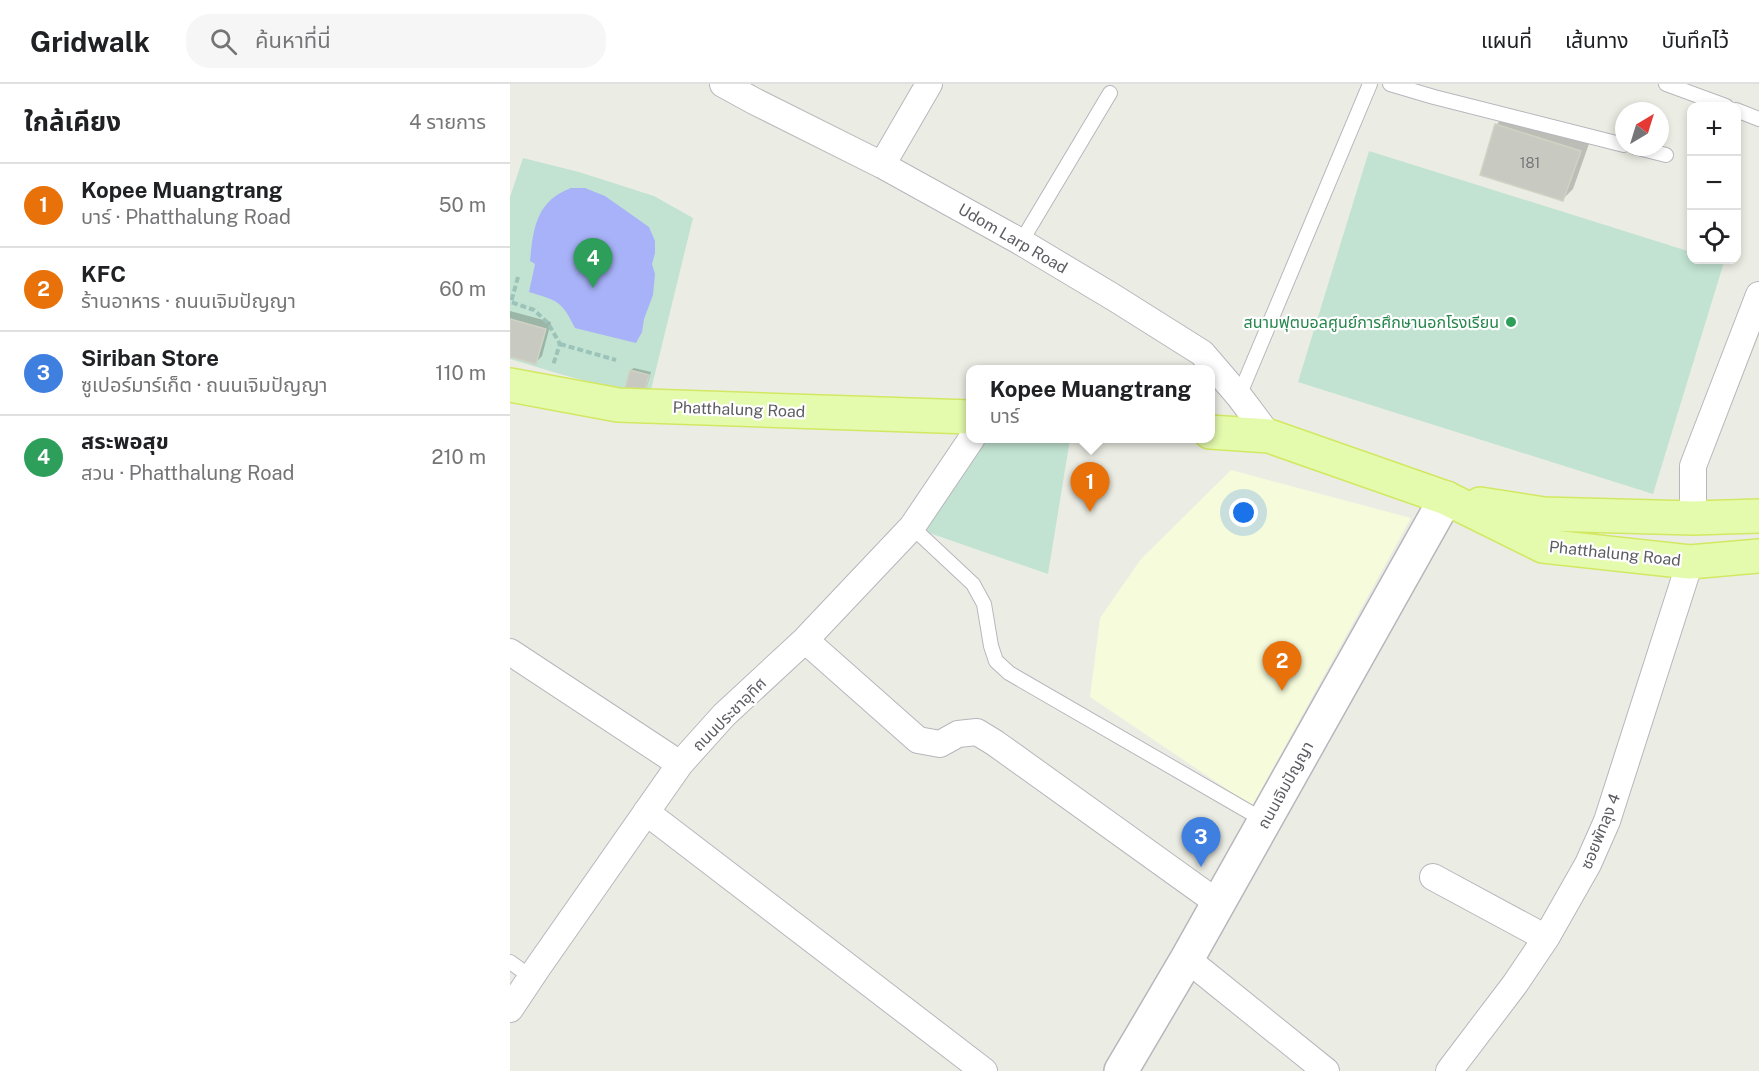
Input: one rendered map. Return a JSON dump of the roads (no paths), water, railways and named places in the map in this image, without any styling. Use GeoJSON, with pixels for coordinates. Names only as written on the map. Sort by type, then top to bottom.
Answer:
{"type":"FeatureCollection","features":[{"type":"Feature","properties":{"kind":"main road","name":"Phatthalung Road"},"geometry":{"type":"LineString","coordinates":[[510,385],[618,405],[966,417]]}},
{"type":"Feature","properties":{"kind":"main road","name":"Phatthalung Road"},"geometry":{"type":"LineString","coordinates":[[1215,432],[1269,436],[1446,498],[1543,546],[1690,562],[1759,556]]}},
{"type":"Feature","properties":{"kind":"main road","name":"Phatthalung Road"},"geometry":{"type":"LineString","coordinates":[[1446,498],[1544,514],[1693,518],[1759,516]]}},
{"type":"Feature","properties":{"kind":"street","name":"Udom Larp Road"},"geometry":{"type":"LineString","coordinates":[[723,84],[882,165],[1021,242],[1202,353],[1212,365]]}},
{"type":"Feature","properties":{"kind":"street"},"geometry":{"type":"LineString","coordinates":[[882,165],[929,84]]}},
{"type":"Feature","properties":{"kind":"street"},"geometry":{"type":"LineString","coordinates":[[1693,518],[1693,466],[1759,295]]}},
{"type":"Feature","properties":{"kind":"street","name":"Udom Larp Road"},"geometry":{"type":"LineString","coordinates":[[1215,368],[1269,436]]}},
{"type":"Feature","properties":{"kind":"street","name":"ถนนประชาอุทิศ"},"geometry":{"type":"LineString","coordinates":[[510,1009],[680,764],[724,715],[805,640],[912,527],[969,443]]}},
{"type":"Feature","properties":{"kind":"street","name":"ถนนเจิมปัญญา"},"geometry":{"type":"LineString","coordinates":[[1121,1071],[1187,959],[1446,498]]}},
{"type":"Feature","properties":{"kind":"street","name":"ซอยพัทลุง 4"},"geometry":{"type":"LineString","coordinates":[[1449,1071],[1515,984],[1546,938],[1588,864],[1607,821],[1690,562]]}},
{"type":"Feature","properties":{"kind":"street"},"geometry":{"type":"LineString","coordinates":[[805,640],[918,740],[940,744],[958,734],[977,732],[1218,903]]}},
{"type":"Feature","properties":{"kind":"street"},"geometry":{"type":"LineString","coordinates":[[510,652],[680,764]]}},
{"type":"Feature","properties":{"kind":"street"},"geometry":{"type":"LineString","coordinates":[[646,812],[984,1071]]}},
{"type":"Feature","properties":{"kind":"street"},"geometry":{"type":"LineString","coordinates":[[1433,877],[1546,938]]}},
{"type":"Feature","properties":{"kind":"street"},"geometry":{"type":"LineString","coordinates":[[1187,959],[1326,1071]]}},
{"type":"Feature","properties":{"kind":"lane"},"geometry":{"type":"LineString","coordinates":[[1239,396],[1370,84]]}},
{"type":"Feature","properties":{"kind":"lane"},"geometry":{"type":"LineString","coordinates":[[1390,84],[1615,143]]}},
{"type":"Feature","properties":{"kind":"lane"},"geometry":{"type":"LineString","coordinates":[[1666,84],[1715,102]]}},
{"type":"Feature","properties":{"kind":"lane"},"geometry":{"type":"LineString","coordinates":[[1021,242],[1110,93]]}},
{"type":"Feature","properties":{"kind":"lane"},"geometry":{"type":"LineString","coordinates":[[1741,112],[1759,119]]}},
{"type":"Feature","properties":{"kind":"lane"},"geometry":{"type":"LineString","coordinates":[[912,527],[973,585],[984,604],[991,646],[996,661],[1009,673],[1265,821]]}},
{"type":"Feature","properties":{"kind":"lane"},"geometry":{"type":"LineString","coordinates":[[510,962],[531,977]]}},
{"type":"Feature","properties":{"kind":"water"},"geometry":{"type":"Polygon","coordinates":[[[571,188],[585,188],[605,196],[649,227],[655,241],[652,264],[655,274],[653,295],[642,332],[636,343],[575,328],[558,303],[529,292],[535,264],[530,261],[531,249],[538,217],[550,200],[571,188]]]}},
{"type":"Feature","properties":{"kind":"place","name":"สระพอสุข"},"geometry":{"type":"Point","coordinates":[593,288]}},
{"type":"Feature","properties":{"kind":"place","name":"สนามฟุตบอลศูนย์การศึกษานอกโรงเรียน"},"geometry":{"type":"Point","coordinates":[1511,322]}},
{"type":"Feature","properties":{"kind":"place","name":"Kopee Muangtrang"},"geometry":{"type":"Point","coordinates":[1090,512]}},
{"type":"Feature","properties":{"kind":"place","name":"KFC"},"geometry":{"type":"Point","coordinates":[1282,691]}},
{"type":"Feature","properties":{"kind":"place","name":"Siriban Store"},"geometry":{"type":"Point","coordinates":[1201,867]}}]}
